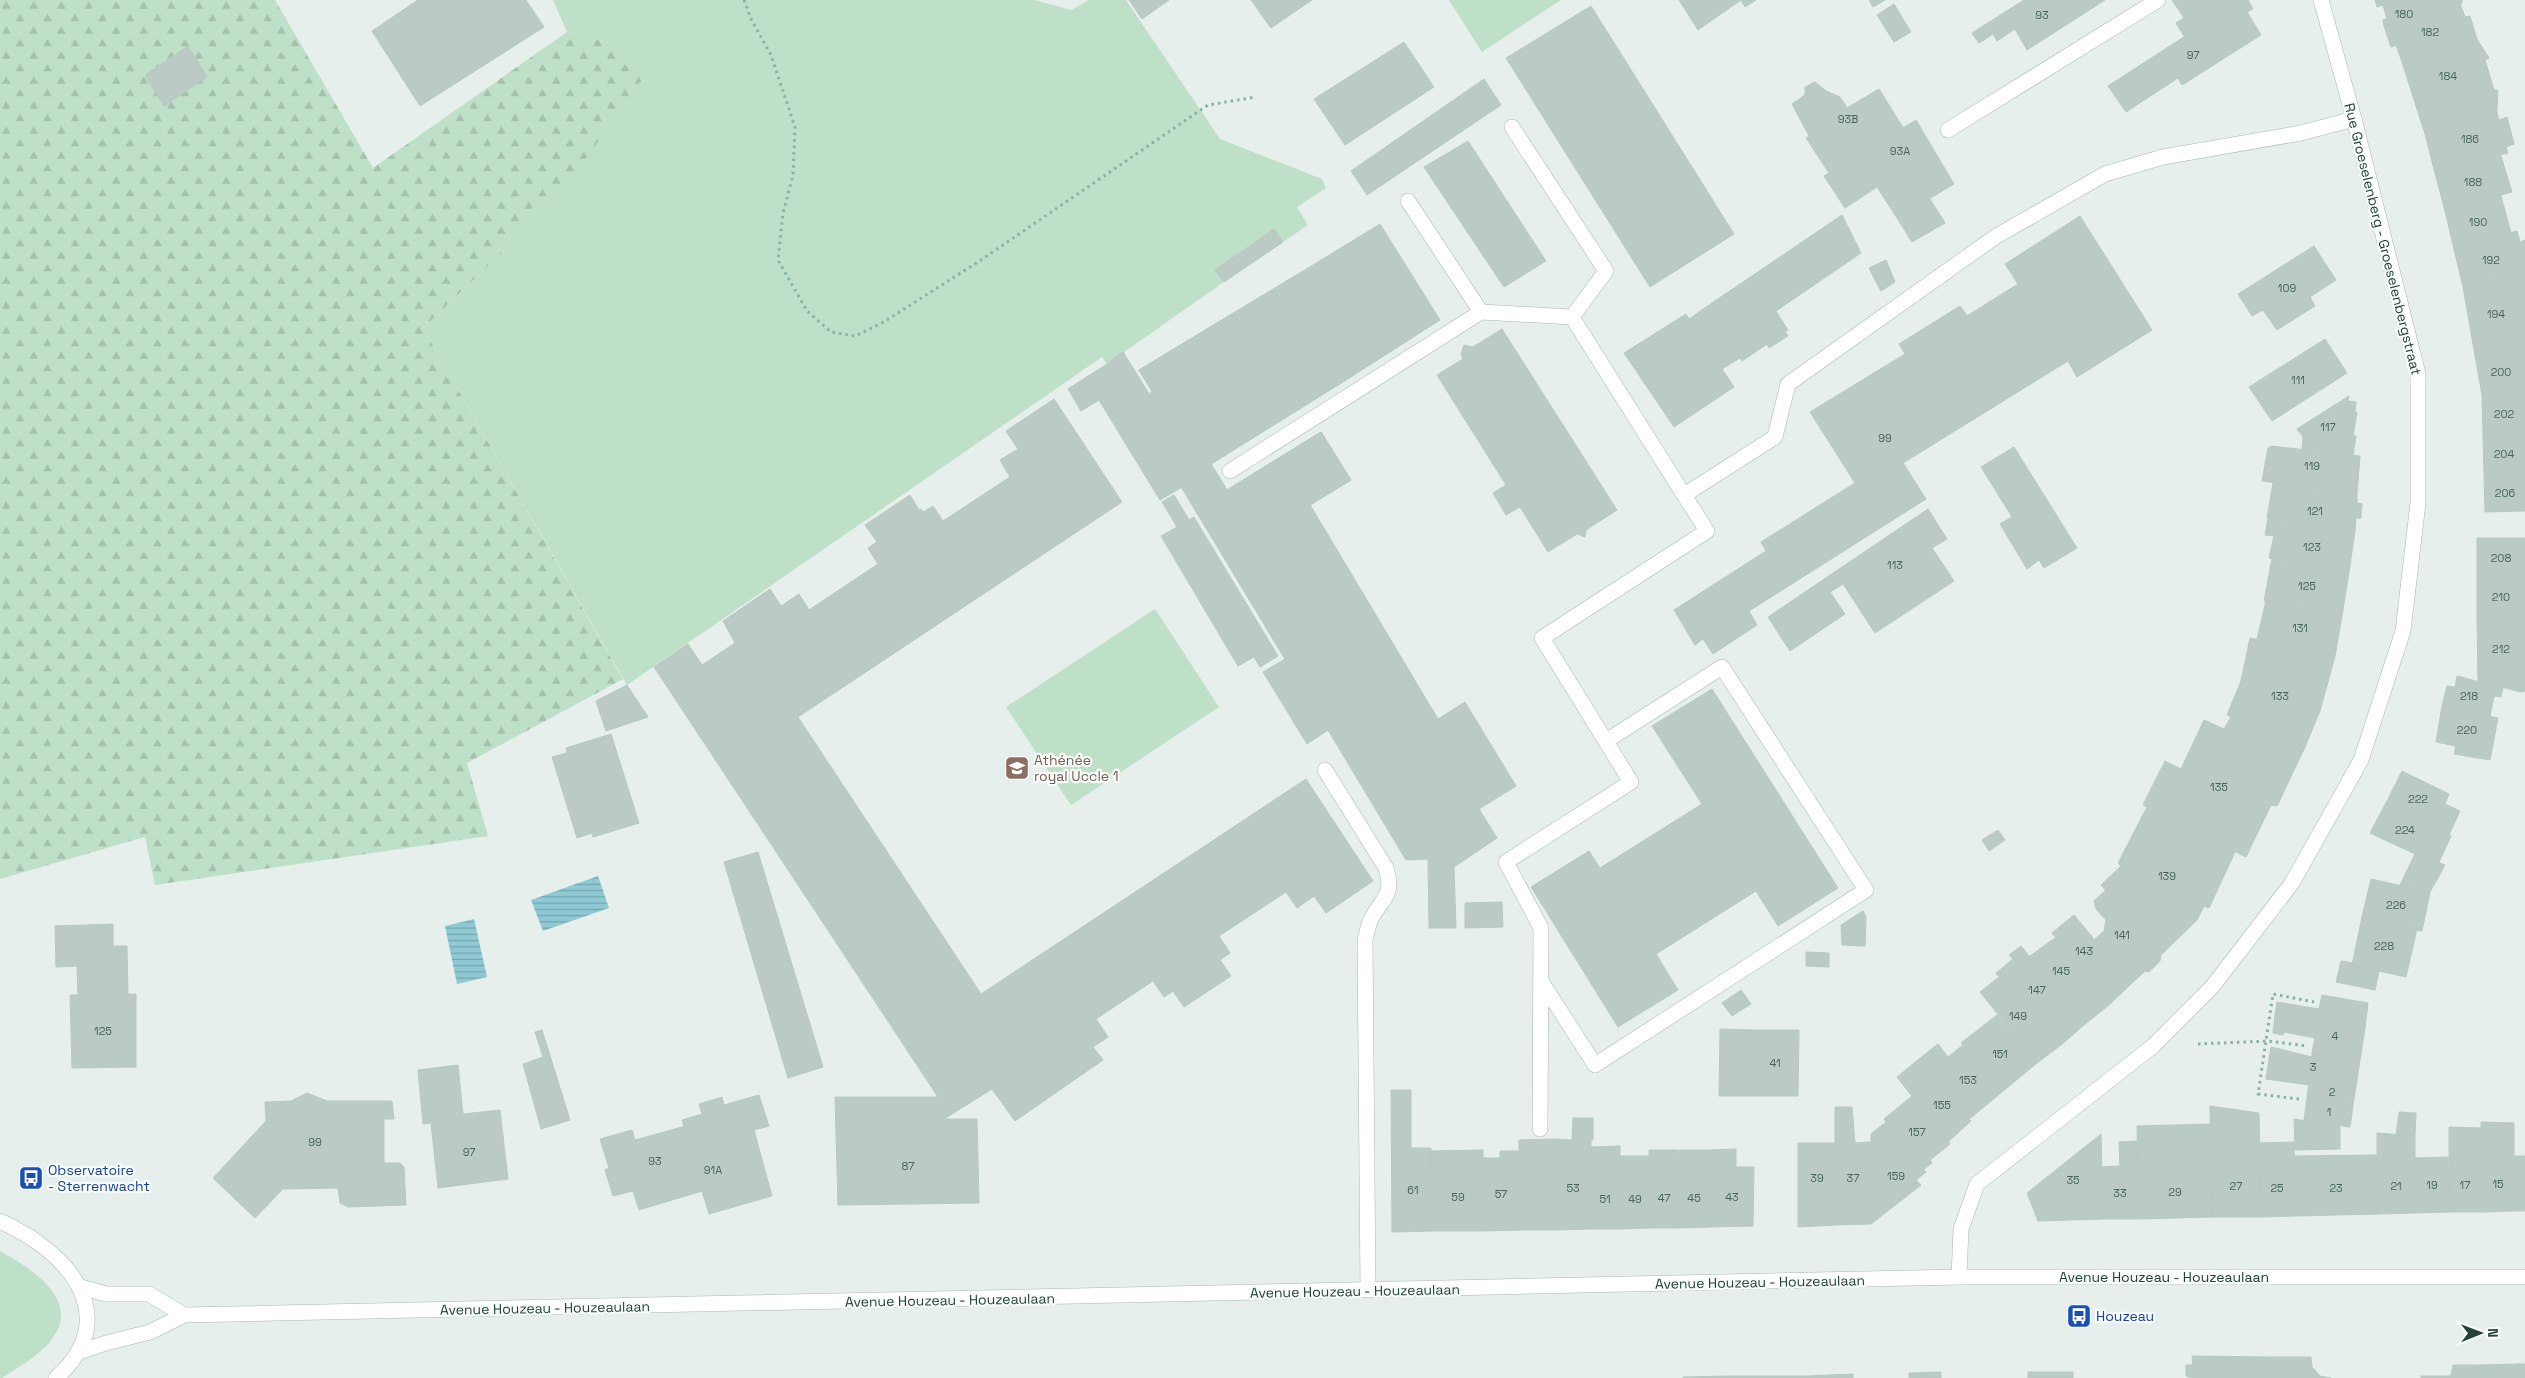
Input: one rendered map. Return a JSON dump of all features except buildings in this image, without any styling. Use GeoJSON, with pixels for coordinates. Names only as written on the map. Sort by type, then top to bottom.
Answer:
{"type":"FeatureCollection","features":[{"type":"Feature","properties":{"kind":"street"},"geometry":{"type":"LineString","coordinates":[[1948,130],[2158,0]]}},
{"type":"Feature","properties":{"kind":"street","name":"Rue Groeselenberg - Groeselenbergstraat"},"geometry":{"type":"LineString","coordinates":[[1959,1277],[1961,1230],[1977,1184],[2153,1046],[2212,987],[2292,883],[2361,760],[2403,631],[2418,504],[2418,374],[2354,119],[2321,0]]}},
{"type":"Feature","properties":{"kind":"street"},"geometry":{"type":"LineString","coordinates":[[1684,495],[1774,437],[1788,384],[1995,238],[2105,174],[2163,157],[2301,133],[2354,119]]}},
{"type":"Feature","properties":{"kind":"street"},"geometry":{"type":"LineString","coordinates":[[1512,127],[1606,272],[1572,317]]}},
{"type":"Feature","properties":{"kind":"street"},"geometry":{"type":"LineString","coordinates":[[1408,201],[1481,312]]}},
{"type":"Feature","properties":{"kind":"street"},"geometry":{"type":"LineString","coordinates":[[1230,470],[1481,312],[1572,317]]}},
{"type":"Feature","properties":{"kind":"street"},"geometry":{"type":"LineString","coordinates":[[1540,1129],[1541,928],[1506,862],[1631,782],[1542,638],[1707,531],[1572,317]]}},
{"type":"Feature","properties":{"kind":"street"},"geometry":{"type":"LineString","coordinates":[[1541,981],[1595,1065],[1866,890],[1722,667],[1606,741]]}},
{"type":"Feature","properties":{"kind":"street"},"geometry":{"type":"LineString","coordinates":[[1325,770],[1386,868],[1390,881],[1387,896],[1371,919],[1365,940],[1368,1290]]}},
{"type":"Feature","properties":{"kind":"street"},"geometry":{"type":"LineString","coordinates":[[0,1220],[37,1242],[68,1270],[81,1287],[87,1310],[86,1331],[80,1352],[56,1378]]}},
{"type":"Feature","properties":{"kind":"street","name":"Avenue Houzeau - Houzeaulaan"},"geometry":{"type":"LineString","coordinates":[[80,1352],[106,1343],[150,1332],[184,1315],[1959,1277],[2525,1277]]}},
{"type":"Feature","properties":{"kind":"street"},"geometry":{"type":"LineString","coordinates":[[81,1287],[106,1294],[149,1294],[184,1315]]}},
{"type":"Feature","properties":{"kind":"path"},"geometry":{"type":"LineString","coordinates":[[744,0],[751,19],[770,55],[795,127],[794,175],[783,214],[778,260],[807,311],[831,332],[855,336],[882,323],[978,262],[1208,105],[1256,97]]}},
{"type":"Feature","properties":{"kind":"path"},"geometry":{"type":"LineString","coordinates":[[2299,1099],[2258,1094],[2268,1041],[2274,994],[2314,1002]]}},
{"type":"Feature","properties":{"kind":"path"},"geometry":{"type":"LineString","coordinates":[[2153,1046],[2268,1041],[2307,1046]]}},
{"type":"Feature","properties":{"kind":"green space"},"geometry":{"type":"Polygon","coordinates":[[[0,0],[275,0],[373,168],[567,32],[604,41],[643,78],[556,201],[423,328],[623,679],[467,763],[488,836],[155,885],[145,837],[0,879],[0,0]]]}},
{"type":"Feature","properties":{"kind":"green space"},"geometry":{"type":"Polygon","coordinates":[[[553,0],[1035,0],[1071,10],[1089,0],[1126,0],[1220,139],[1322,179],[1326,188],[1297,207],[1308,225],[1283,242],[1274,229],[1215,270],[1224,282],[1107,364],[1102,357],[627,685],[423,328],[556,201],[604,41],[567,32],[553,0]]]}},
{"type":"Feature","properties":{"kind":"green space"},"geometry":{"type":"Polygon","coordinates":[[[1449,0],[1561,0],[1482,52],[1449,0]]]}},
{"type":"Feature","properties":{"kind":"green space"},"geometry":{"type":"Polygon","coordinates":[[[1155,609],[1219,707],[1071,805],[1006,707],[1155,609]]]}},
{"type":"Feature","properties":{"kind":"green space"},"geometry":{"type":"Polygon","coordinates":[[[0,1251],[22,1264],[45,1282],[54,1293],[59,1305],[61,1318],[57,1331],[47,1345],[33,1358],[2,1378],[0,1378],[0,1251]]]}},
{"type":"Feature","properties":{"kind":"water"},"geometry":{"type":"Polygon","coordinates":[[[598,876],[609,908],[543,931],[531,900],[598,876]]]}},
{"type":"Feature","properties":{"kind":"water"},"geometry":{"type":"Polygon","coordinates":[[[474,919],[487,977],[457,984],[445,926],[474,919]]]}},
{"type":"Feature","properties":{"kind":"place","name":"Athénée royal Uccle 1"},"geometry":{"type":"Point","coordinates":[1017,768]}},
{"type":"Feature","properties":{"kind":"place","name":"Observatoire - Sterrenwacht"},"geometry":{"type":"Point","coordinates":[31,1178]}},
{"type":"Feature","properties":{"kind":"place","name":"Houzeau"},"geometry":{"type":"Point","coordinates":[2079,1316]}}]}
